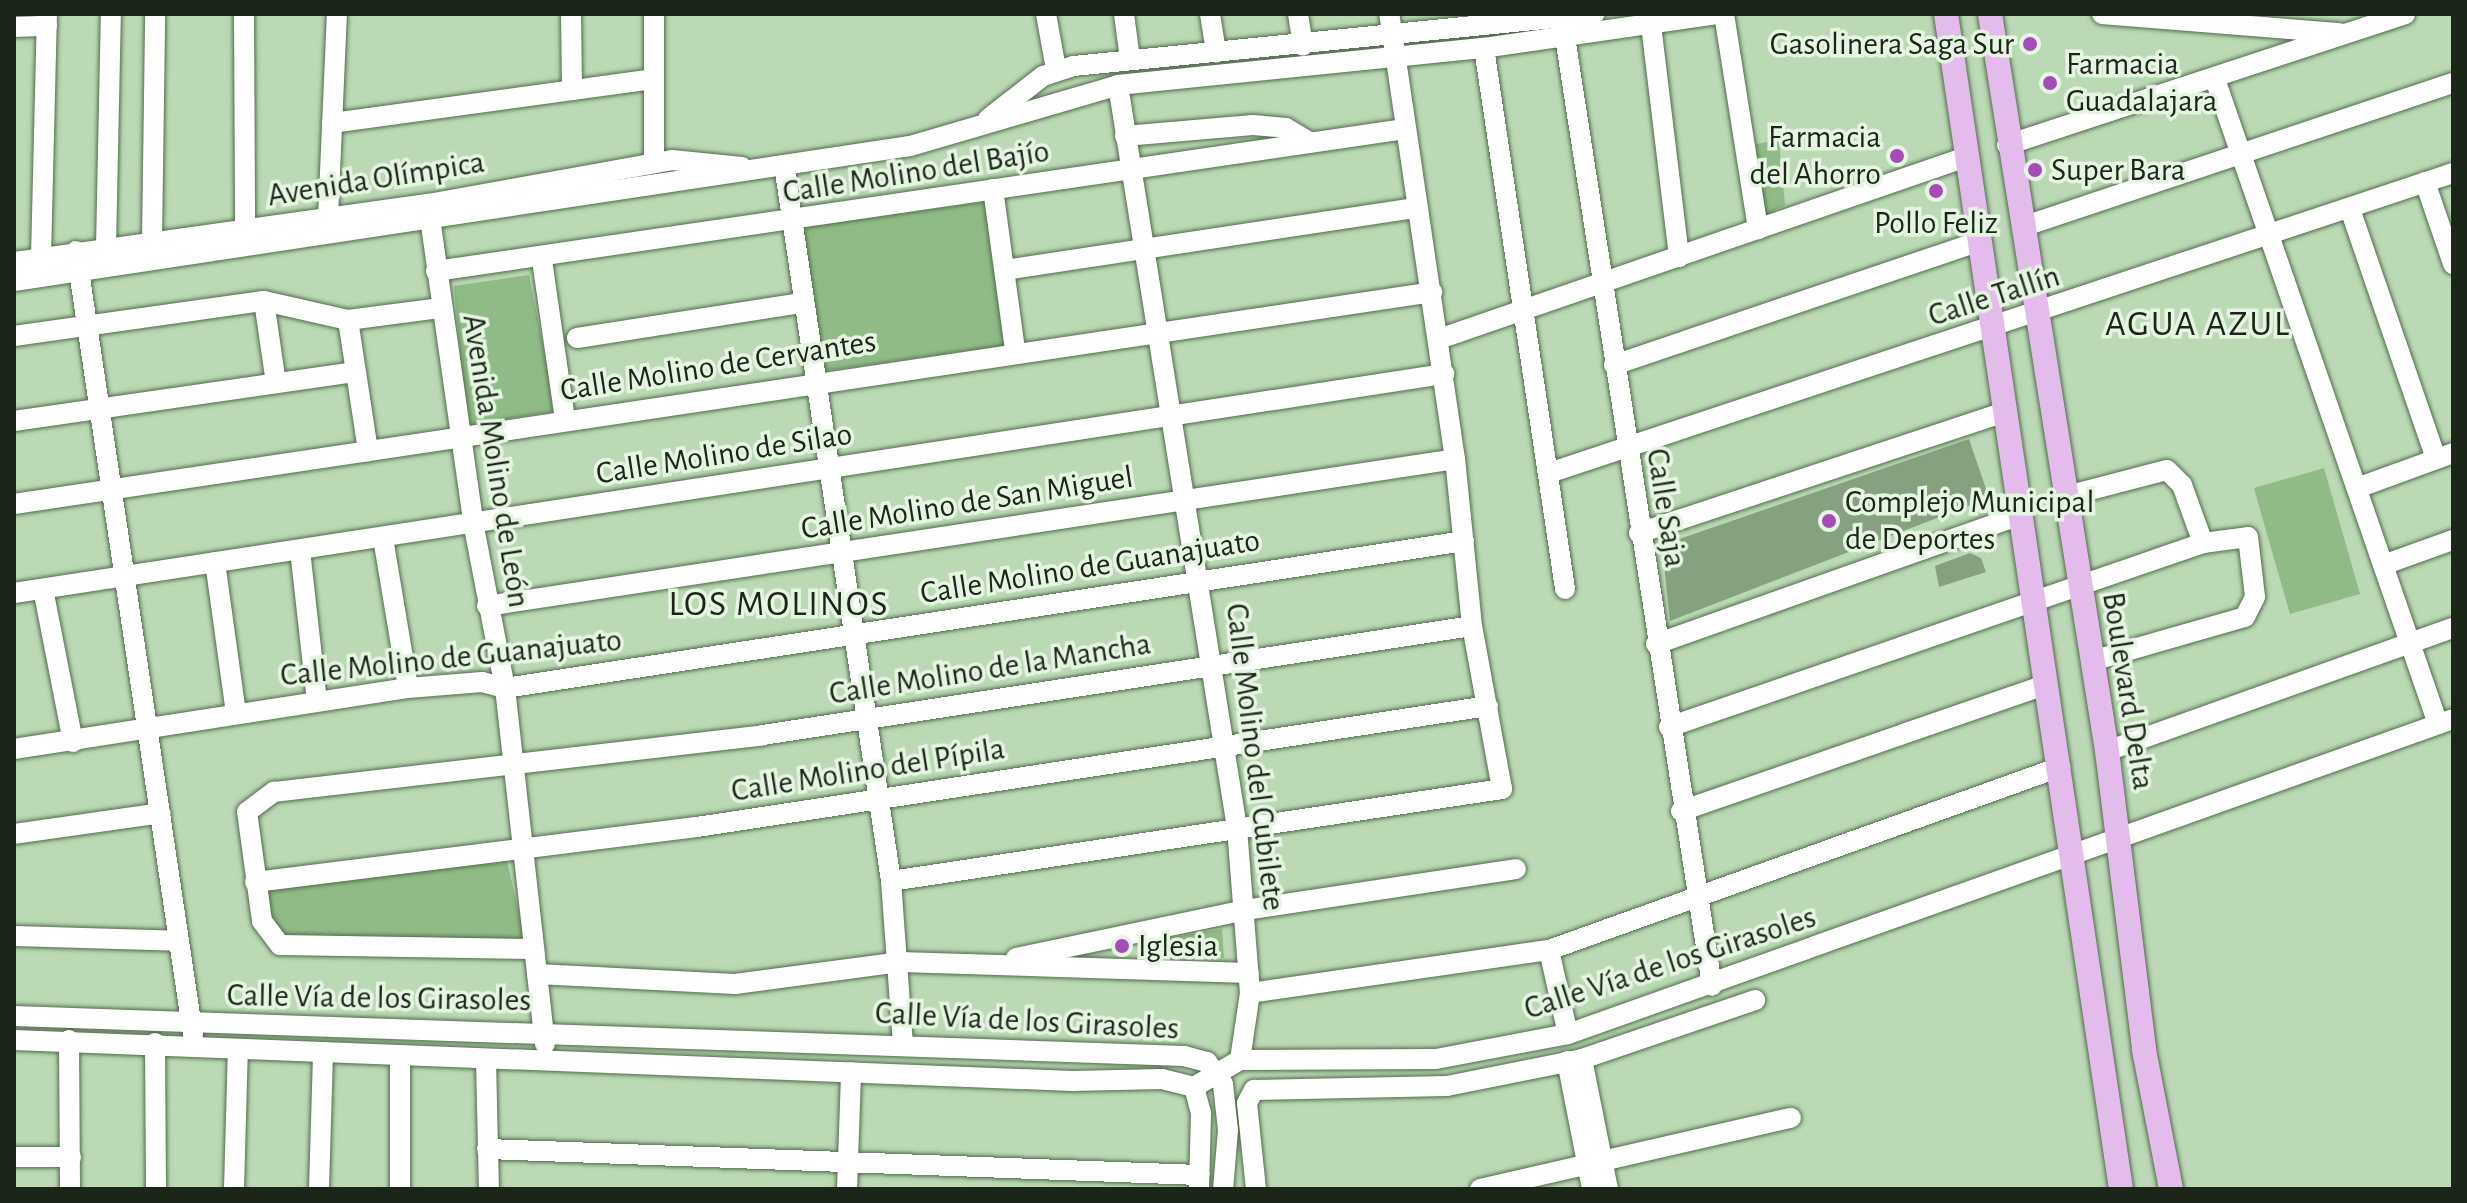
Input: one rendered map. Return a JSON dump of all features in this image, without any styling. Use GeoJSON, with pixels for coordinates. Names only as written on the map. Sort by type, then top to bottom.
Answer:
{"type":"FeatureCollection","features":[{"type":"Feature","properties":{"kind":"main road"},"geometry":{"type":"LineString","coordinates":[[1946,14],[2002,413],[2060,767],[2121,1189]]}},
{"type":"Feature","properties":{"kind":"main road","name":"Boulevard Delta"},"geometry":{"type":"LineString","coordinates":[[1990,14],[2007,145],[2107,751],[2144,1050],[2171,1189]]}},
{"type":"Feature","properties":{"kind":"street"},"geometry":{"type":"LineString","coordinates":[[106,247],[111,14]]}},
{"type":"Feature","properties":{"kind":"street"},"geometry":{"type":"LineString","coordinates":[[152,241],[155,14]]}},
{"type":"Feature","properties":{"kind":"street"},"geometry":{"type":"LineString","coordinates":[[244,14],[245,230]]}},
{"type":"Feature","properties":{"kind":"street"},"geometry":{"type":"LineString","coordinates":[[328,218],[337,14]]}},
{"type":"Feature","properties":{"kind":"street"},"geometry":{"type":"LineString","coordinates":[[571,14],[572,88]]}},
{"type":"Feature","properties":{"kind":"street"},"geometry":{"type":"LineString","coordinates":[[654,14],[654,162]]}},
{"type":"Feature","properties":{"kind":"street"},"geometry":{"type":"LineString","coordinates":[[1046,14],[1056,69]]}},
{"type":"Feature","properties":{"kind":"street"},"geometry":{"type":"LineString","coordinates":[[1124,14],[1130,59]]}},
{"type":"Feature","properties":{"kind":"street"},"geometry":{"type":"LineString","coordinates":[[1210,14],[1216,53]]}},
{"type":"Feature","properties":{"kind":"street"},"geometry":{"type":"LineString","coordinates":[[1298,14],[1303,46]]}},
{"type":"Feature","properties":{"kind":"street"},"geometry":{"type":"LineString","coordinates":[[891,881],[1502,789],[1472,626],[1444,374],[1389,14]]}},
{"type":"Feature","properties":{"kind":"street","name":"Avenida Olímpica"},"geometry":{"type":"LineString","coordinates":[[14,281],[77,262],[910,146],[1118,85],[1395,48],[1483,30],[1594,14]]}},
{"type":"Feature","properties":{"kind":"street","name":"Avenida Olímpica"},"geometry":{"type":"LineString","coordinates":[[1483,30],[1565,37],[1624,21],[1651,25],[1716,14]]}},
{"type":"Feature","properties":{"kind":"street"},"geometry":{"type":"LineString","coordinates":[[1724,14],[1758,229]]}},
{"type":"Feature","properties":{"kind":"street"},"geometry":{"type":"LineString","coordinates":[[2102,14],[2347,33]]}},
{"type":"Feature","properties":{"kind":"street"},"geometry":{"type":"LineString","coordinates":[[2007,145],[2215,79],[2394,15]]}},
{"type":"Feature","properties":{"kind":"street"},"geometry":{"type":"LineString","coordinates":[[14,27],[47,20],[41,257]]}},
{"type":"Feature","properties":{"kind":"street"},"geometry":{"type":"LineString","coordinates":[[1651,25],[1679,257]]}},
{"type":"Feature","properties":{"kind":"street"},"geometry":{"type":"LineString","coordinates":[[2268,28],[2276,43],[2270,60]]}},
{"type":"Feature","properties":{"kind":"street"},"geometry":{"type":"LineString","coordinates":[[1483,30],[1552,472],[1565,589]]}},
{"type":"Feature","properties":{"kind":"street","name":"Calle Saja"},"geometry":{"type":"LineString","coordinates":[[1565,37],[1694,898],[1712,986]]}},
{"type":"Feature","properties":{"kind":"street","name":"Avenida Olímpica"},"geometry":{"type":"LineString","coordinates":[[979,127],[1056,69],[1130,59],[1303,46],[1395,48]]}},
{"type":"Feature","properties":{"kind":"street"},"geometry":{"type":"LineString","coordinates":[[332,123],[652,79]]}},
{"type":"Feature","properties":{"kind":"street"},"geometry":{"type":"LineString","coordinates":[[2215,79],[2410,644],[2446,722]]}},
{"type":"Feature","properties":{"kind":"street"},"geometry":{"type":"LineString","coordinates":[[2022,227],[2244,156],[2453,83]]}},
{"type":"Feature","properties":{"kind":"street","name":"Calle Molino del Cubilete"},"geometry":{"type":"LineString","coordinates":[[1118,85],[1154,332],[1216,665],[1237,828],[1250,983],[1240,1060]]}},
{"type":"Feature","properties":{"kind":"street"},"geometry":{"type":"LineString","coordinates":[[1125,136],[1253,125],[1286,128],[1308,141]]}},
{"type":"Feature","properties":{"kind":"street","name":"Calle Molino del Bajío"},"geometry":{"type":"LineString","coordinates":[[436,271],[542,260],[1130,167],[1405,129]]}},
{"type":"Feature","properties":{"kind":"street"},"geometry":{"type":"LineString","coordinates":[[1439,339],[1966,157]]}},
{"type":"Feature","properties":{"kind":"street","name":"Avenida Olímpica"},"geometry":{"type":"LineString","coordinates":[[14,262],[41,257],[77,262],[106,247],[328,218],[429,213],[654,162],[714,160],[746,168]]}},
{"type":"Feature","properties":{"kind":"street"},"geometry":{"type":"LineString","coordinates":[[784,165],[800,303],[829,468],[851,633],[891,881],[900,962],[903,1045]]}},
{"type":"Feature","properties":{"kind":"street","name":"Calle Tallín"},"geometry":{"type":"LineString","coordinates":[[1552,472],[2271,237],[2453,173]]}},
{"type":"Feature","properties":{"kind":"street"},"geometry":{"type":"LineString","coordinates":[[2425,182],[2453,264]]}},
{"type":"Feature","properties":{"kind":"street"},"geometry":{"type":"LineString","coordinates":[[993,189],[1015,350]]}},
{"type":"Feature","properties":{"kind":"street"},"geometry":{"type":"LineString","coordinates":[[1005,270],[1417,208]]}},
{"type":"Feature","properties":{"kind":"street"},"geometry":{"type":"LineString","coordinates":[[2350,209],[2444,456],[2357,488]]}},
{"type":"Feature","properties":{"kind":"street","name":"Avenida Molino de León"},"geometry":{"type":"LineString","coordinates":[[429,213],[473,522],[505,688],[516,767],[533,949],[545,1031],[545,1060]]}},
{"type":"Feature","properties":{"kind":"street"},"geometry":{"type":"LineString","coordinates":[[1614,365],[1978,242]]}},
{"type":"Feature","properties":{"kind":"street"},"geometry":{"type":"LineString","coordinates":[[542,260],[565,420]]}},
{"type":"Feature","properties":{"kind":"street"},"geometry":{"type":"LineString","coordinates":[[77,262],[151,727],[194,1045]]}},
{"type":"Feature","properties":{"kind":"street","name":"Calle Molino de Cervantes"},"geometry":{"type":"LineString","coordinates":[[14,504],[1015,350],[1432,292]]}},
{"type":"Feature","properties":{"kind":"street"},"geometry":{"type":"LineString","coordinates":[[264,301],[276,383]]}},
{"type":"Feature","properties":{"kind":"street"},"geometry":{"type":"LineString","coordinates":[[14,336],[264,301],[348,320],[441,308]]}},
{"type":"Feature","properties":{"kind":"street"},"geometry":{"type":"LineString","coordinates":[[577,338],[800,303]]}},
{"type":"Feature","properties":{"kind":"street"},"geometry":{"type":"LineString","coordinates":[[348,320],[368,451]]}},
{"type":"Feature","properties":{"kind":"street"},"geometry":{"type":"LineString","coordinates":[[14,421],[356,372]]}},
{"type":"Feature","properties":{"kind":"street","name":"Calle Molino de Silao"},"geometry":{"type":"LineString","coordinates":[[14,593],[1444,374]]}},
{"type":"Feature","properties":{"kind":"street"},"geometry":{"type":"LineString","coordinates":[[1639,533],[2002,413]]}},
{"type":"Feature","properties":{"kind":"street","name":"Calle Molino de San Miguel"},"geometry":{"type":"LineString","coordinates":[[487,606],[1455,459]]}},
{"type":"Feature","properties":{"kind":"street"},"geometry":{"type":"LineString","coordinates":[[2067,496],[2167,470],[2177,476],[2203,543]]}},
{"type":"Feature","properties":{"kind":"street"},"geometry":{"type":"LineString","coordinates":[[1656,644],[2018,516]]}},
{"type":"Feature","properties":{"kind":"street"},"geometry":{"type":"LineString","coordinates":[[1669,727],[2203,543],[2234,535],[2248,537],[2255,571],[2254,606],[2239,619],[2092,661]]}},
{"type":"Feature","properties":{"kind":"street"},"geometry":{"type":"LineString","coordinates":[[383,538],[408,688]]}},
{"type":"Feature","properties":{"kind":"street"},"geometry":{"type":"LineString","coordinates":[[2383,565],[2453,540]]}},
{"type":"Feature","properties":{"kind":"street","name":"Calle Molino de Guanajuato"},"geometry":{"type":"LineString","coordinates":[[14,749],[408,688],[482,682],[505,688],[1464,541]]}},
{"type":"Feature","properties":{"kind":"street"},"geometry":{"type":"LineString","coordinates":[[300,550],[317,701]]}},
{"type":"Feature","properties":{"kind":"street"},"geometry":{"type":"LineString","coordinates":[[215,562],[236,713]]}},
{"type":"Feature","properties":{"kind":"street"},"geometry":{"type":"LineString","coordinates":[[43,589],[73,742]]}},
{"type":"Feature","properties":{"kind":"street","name":"Calle Molino de la Mancha"},"geometry":{"type":"LineString","coordinates":[[255,882],[245,821],[261,796],[516,767],[1472,626]]}},
{"type":"Feature","properties":{"kind":"street"},"geometry":{"type":"LineString","coordinates":[[2107,751],[2453,628]]}},
{"type":"Feature","properties":{"kind":"street"},"geometry":{"type":"LineString","coordinates":[[1681,811],[2047,684]]}},
{"type":"Feature","properties":{"kind":"street","name":"Calle Molino del Pípila"},"geometry":{"type":"LineString","coordinates":[[255,882],[524,849],[879,799],[1488,706]]}},
{"type":"Feature","properties":{"kind":"street","name":"Calle Vía de los Girasoles"},"geometry":{"type":"LineString","coordinates":[[14,1016],[192,1024],[545,1031],[1184,1056],[1207,1062],[1218,1073],[1240,1060],[1436,1059],[1568,1034],[1712,986],[2071,853],[2446,722]]}},
{"type":"Feature","properties":{"kind":"street"},"geometry":{"type":"LineString","coordinates":[[537,974],[735,984],[900,962],[1001,963],[1250,983],[1549,950],[2060,767]]}},
{"type":"Feature","properties":{"kind":"street"},"geometry":{"type":"LineString","coordinates":[[14,834],[161,813]]}},
{"type":"Feature","properties":{"kind":"street"},"geometry":{"type":"LineString","coordinates":[[1001,963],[1086,940],[1245,910],[1516,869]]}},
{"type":"Feature","properties":{"kind":"street"},"geometry":{"type":"LineString","coordinates":[[255,882],[266,933],[280,945],[533,949]]}},
{"type":"Feature","properties":{"kind":"street"},"geometry":{"type":"LineString","coordinates":[[14,936],[178,941]]}},
{"type":"Feature","properties":{"kind":"street"},"geometry":{"type":"LineString","coordinates":[[1549,950],[1568,1034]]}},
{"type":"Feature","properties":{"kind":"street"},"geometry":{"type":"LineString","coordinates":[[1256,1189],[1247,1103],[1250,1092],[1263,1087],[1427,1089],[1574,1060],[1755,1000]]}},
{"type":"Feature","properties":{"kind":"street","name":"Calle Vía de los Girasoles"},"geometry":{"type":"LineString","coordinates":[[14,1040],[155,1043],[486,1060],[1162,1079],[1194,1087]]}},
{"type":"Feature","properties":{"kind":"street"},"geometry":{"type":"LineString","coordinates":[[69,1040],[70,1189]]}},
{"type":"Feature","properties":{"kind":"street"},"geometry":{"type":"LineString","coordinates":[[155,1043],[156,1189]]}},
{"type":"Feature","properties":{"kind":"street"},"geometry":{"type":"LineString","coordinates":[[234,1189],[238,1049]]}},
{"type":"Feature","properties":{"kind":"street"},"geometry":{"type":"LineString","coordinates":[[319,1189],[323,1052]]}},
{"type":"Feature","properties":{"kind":"street"},"geometry":{"type":"LineString","coordinates":[[400,1055],[400,1189]]}},
{"type":"Feature","properties":{"kind":"street"},"geometry":{"type":"LineString","coordinates":[[486,1060],[489,1189]]}},
{"type":"Feature","properties":{"kind":"street"},"geometry":{"type":"LineString","coordinates":[[1574,1060],[1594,1164],[1592,1189]]}},
{"type":"Feature","properties":{"kind":"street"},"geometry":{"type":"LineString","coordinates":[[847,1189],[851,1072]]}},
{"type":"Feature","properties":{"kind":"street"},"geometry":{"type":"LineString","coordinates":[[487,1149],[849,1159],[1200,1182],[1201,1113],[1194,1087],[1218,1073],[1228,1130],[1223,1189]]}},
{"type":"Feature","properties":{"kind":"street"},"geometry":{"type":"LineString","coordinates":[[1480,1189],[1791,1118]]}},
{"type":"Feature","properties":{"kind":"street"},"geometry":{"type":"LineString","coordinates":[[14,1157],[71,1157]]}},
{"type":"Feature","properties":{"kind":"street"},"geometry":{"type":"LineString","coordinates":[[1594,1164],[1608,1189]]}},
{"type":"Feature","properties":{"kind":"green space"},"geometry":{"type":"Polygon","coordinates":[[[1779,140],[1785,205],[1760,218],[1756,144],[1779,140]]]}},
{"type":"Feature","properties":{"kind":"green space"},"geometry":{"type":"Polygon","coordinates":[[[985,202],[1005,346],[815,372],[795,229],[985,202]]]}},
{"type":"Feature","properties":{"kind":"green space"},"geometry":{"type":"Polygon","coordinates":[[[529,275],[556,411],[467,426],[454,286],[529,275]]]}},
{"type":"Feature","properties":{"kind":"green space"},"geometry":{"type":"Polygon","coordinates":[[[2324,468],[2360,594],[2290,614],[2254,488],[2324,468]]]}},
{"type":"Feature","properties":{"kind":"green space"},"geometry":{"type":"Polygon","coordinates":[[[507,861],[526,944],[270,936],[266,887],[507,861]]]}},
{"type":"Feature","properties":{"kind":"green space"},"geometry":{"type":"Polygon","coordinates":[[[1222,929],[1224,958],[1144,956],[1141,942],[1222,929]]]}},
{"type":"Feature","properties":{"kind":"building","name":"Complejo Municipal de Deportes"},"geometry":{"type":"Polygon","coordinates":[[[1969,439],[1989,498],[1670,621],[1662,545],[1969,439]]]}},
{"type":"Feature","properties":{"kind":"building"},"geometry":{"type":"Polygon","coordinates":[[[1970,553],[1981,558],[1986,572],[1939,587],[1935,566],[1970,553]]]}},
{"type":"Feature","properties":{"kind":"place","name":"Gasolinera Saga Sur"},"geometry":{"type":"Point","coordinates":[2030,44]}},
{"type":"Feature","properties":{"kind":"place","name":"Farmacia Guadalajara"},"geometry":{"type":"Point","coordinates":[2050,83]}},
{"type":"Feature","properties":{"kind":"place","name":"Farmacia del Ahorro"},"geometry":{"type":"Point","coordinates":[1897,156]}},
{"type":"Feature","properties":{"kind":"place","name":"Super Bara"},"geometry":{"type":"Point","coordinates":[2035,170]}},
{"type":"Feature","properties":{"kind":"place","name":"Pollo Feliz"},"geometry":{"type":"Point","coordinates":[1936,191]}},
{"type":"Feature","properties":{"kind":"place","name":"Complejo Municipal de Deportes"},"geometry":{"type":"Point","coordinates":[1829,521]}},
{"type":"Feature","properties":{"kind":"place","name":"Iglesia"},"geometry":{"type":"Point","coordinates":[1122,946]}},
{"type":"Feature","properties":{"kind":"district","name":"AGUA AZUL"},"geometry":{"type":"Point","coordinates":[2198,325]}},
{"type":"Feature","properties":{"kind":"district","name":"LOS MOLINOS"},"geometry":{"type":"Point","coordinates":[779,605]}}]}
